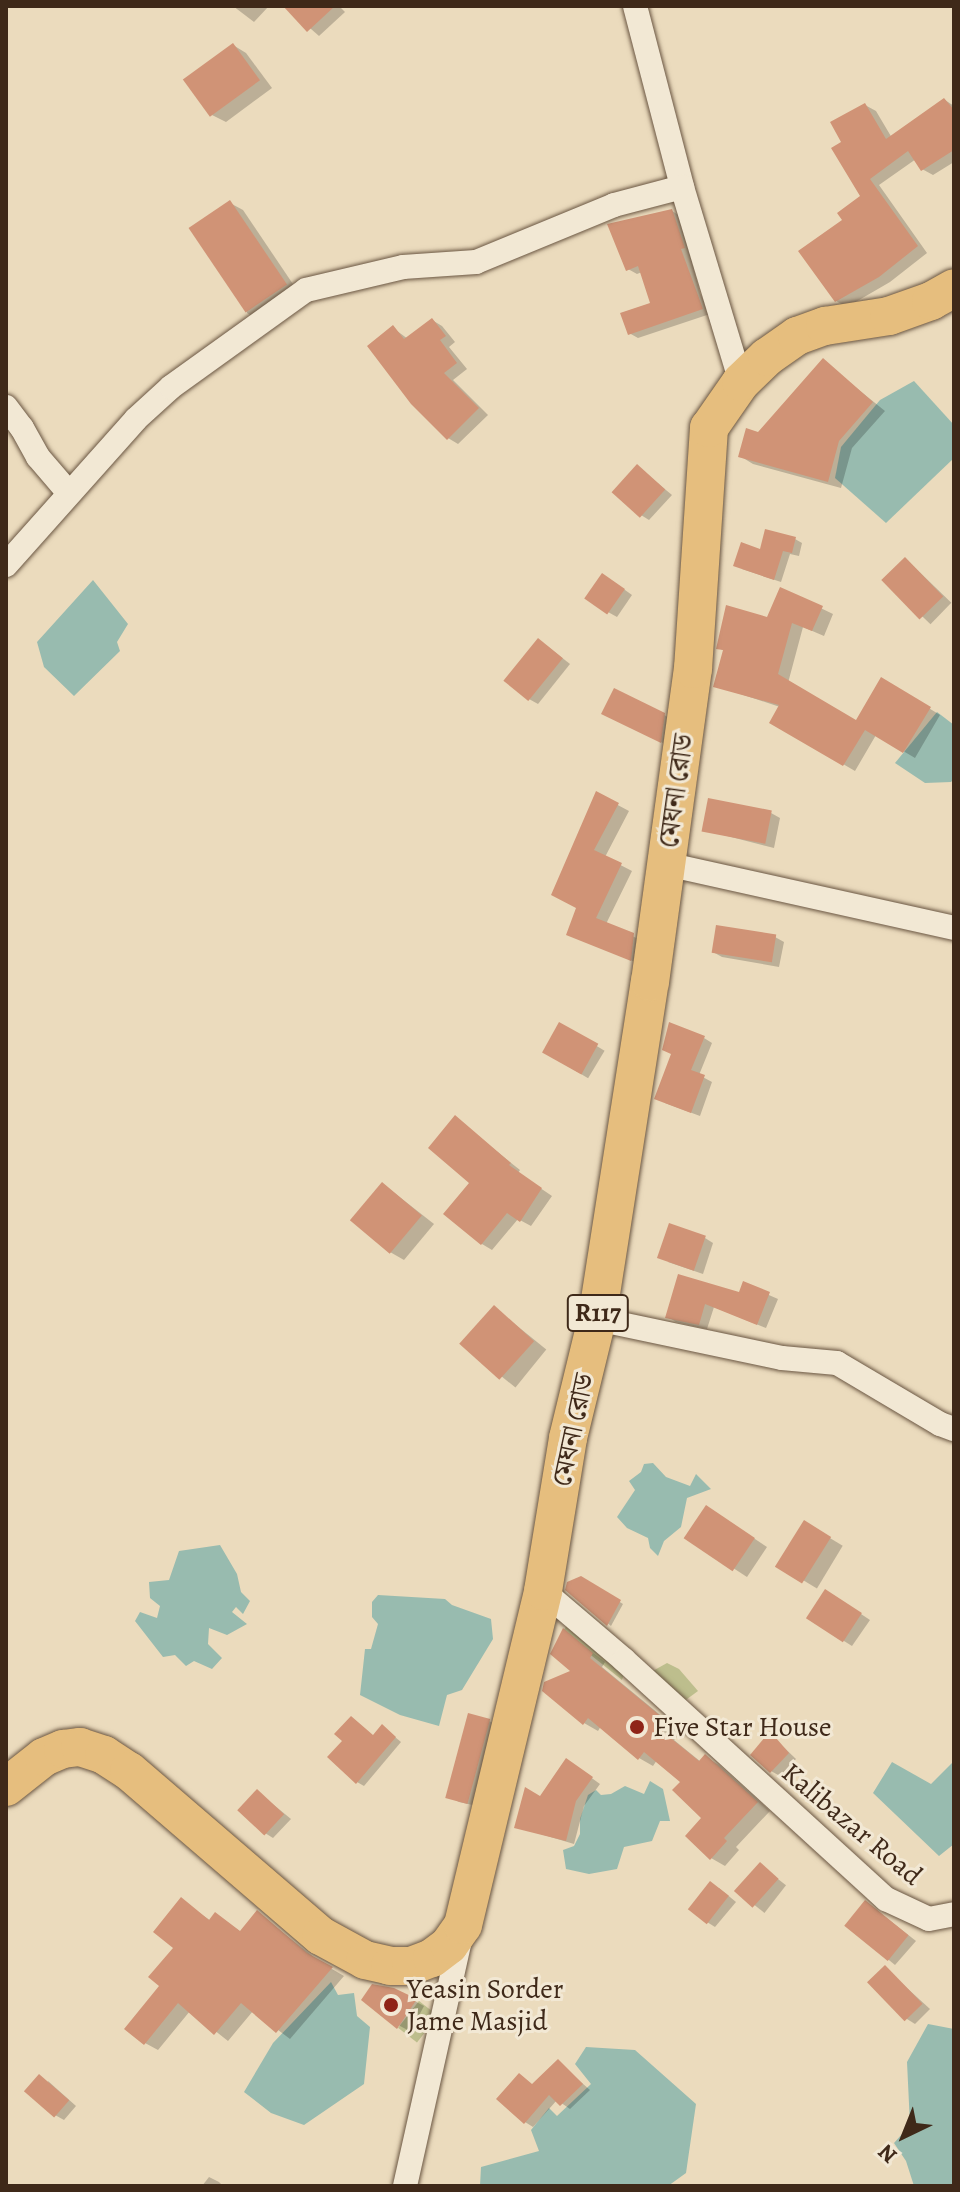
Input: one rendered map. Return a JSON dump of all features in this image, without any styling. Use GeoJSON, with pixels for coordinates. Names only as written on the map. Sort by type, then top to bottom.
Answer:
{"type":"FeatureCollection","features":[{"type":"Feature","properties":{"kind":"main road","name":"মেঘনা রোড"},"geometry":{"type":"LineString","coordinates":[[6,1787],[44,1757],[63,1749],[80,1747],[104,1755],[129,1771],[321,1936],[365,1960],[390,1966],[411,1966],[432,1958],[449,1945],[463,1925],[543,1591],[568,1438],[597,1319],[693,669],[709,428],[723,402],[741,382],[767,357],[797,336],[825,326],[889,316],[931,301],[954,288]]}},
{"type":"Feature","properties":{"kind":"street"},"geometry":{"type":"LineString","coordinates":[[635,6],[682,187],[741,382]]}},
{"type":"Feature","properties":{"kind":"street"},"geometry":{"type":"LineString","coordinates":[[6,565],[68,492],[171,387],[306,290],[403,267],[476,262],[614,205],[682,187]]}},
{"type":"Feature","properties":{"kind":"street"},"geometry":{"type":"LineString","coordinates":[[6,407],[38,457],[68,492]]}},
{"type":"Feature","properties":{"kind":"street"},"geometry":{"type":"LineString","coordinates":[[666,864],[954,928]]}},
{"type":"Feature","properties":{"kind":"street"},"geometry":{"type":"LineString","coordinates":[[597,1319],[782,1358],[837,1363],[940,1424],[954,1429]]}},
{"type":"Feature","properties":{"kind":"street","name":"Kalibazar Road"},"geometry":{"type":"LineString","coordinates":[[543,1591],[624,1660],[886,1899],[929,1919],[954,1914]]}},
{"type":"Feature","properties":{"kind":"street"},"geometry":{"type":"LineString","coordinates":[[405,2186],[463,1925]]}},
{"type":"Feature","properties":{"kind":"green space"},"geometry":{"type":"Polygon","coordinates":[[[571,1620],[626,1668],[622,1680],[562,1632],[571,1620]]]}},
{"type":"Feature","properties":{"kind":"green space"},"geometry":{"type":"Polygon","coordinates":[[[667,1663],[679,1669],[698,1691],[683,1702],[651,1672],[667,1663]]]}},
{"type":"Feature","properties":{"kind":"green space"},"geometry":{"type":"Polygon","coordinates":[[[419,2001],[438,2016],[417,2043],[398,2028],[419,2001]]]}},
{"type":"Feature","properties":{"kind":"water"},"geometry":{"type":"Polygon","coordinates":[[[914,381],[954,425],[954,458],[886,523],[835,478],[841,447],[880,400],[914,381]]]}},
{"type":"Feature","properties":{"kind":"water"},"geometry":{"type":"Polygon","coordinates":[[[93,580],[128,624],[117,642],[120,651],[74,696],[44,667],[37,642],[93,580]]]}},
{"type":"Feature","properties":{"kind":"water"},"geometry":{"type":"Polygon","coordinates":[[[937,712],[954,725],[954,779],[951,782],[925,783],[895,763],[937,712]]]}},
{"type":"Feature","properties":{"kind":"water"},"geometry":{"type":"Polygon","coordinates":[[[653,1463],[666,1477],[690,1486],[696,1474],[711,1489],[687,1498],[681,1527],[664,1541],[658,1556],[650,1548],[648,1538],[627,1528],[617,1517],[635,1490],[629,1481],[641,1472],[644,1464],[653,1463]]]}},
{"type":"Feature","properties":{"kind":"water"},"geometry":{"type":"Polygon","coordinates":[[[220,1545],[237,1574],[241,1592],[250,1601],[243,1614],[236,1607],[232,1612],[247,1624],[227,1635],[209,1628],[208,1644],[222,1658],[212,1669],[194,1661],[186,1666],[175,1655],[163,1657],[135,1621],[140,1612],[157,1618],[160,1606],[150,1598],[149,1582],[169,1580],[179,1551],[220,1545]]]}},
{"type":"Feature","properties":{"kind":"water"},"geometry":{"type":"Polygon","coordinates":[[[378,1595],[445,1599],[452,1605],[491,1619],[493,1639],[462,1690],[447,1695],[439,1726],[400,1715],[360,1695],[365,1649],[371,1649],[378,1624],[372,1617],[372,1602],[378,1595]]]}},
{"type":"Feature","properties":{"kind":"water"},"geometry":{"type":"Polygon","coordinates":[[[954,1761],[954,1844],[939,1856],[873,1793],[892,1762],[931,1784],[954,1761]]]}},
{"type":"Feature","properties":{"kind":"water"},"geometry":{"type":"Polygon","coordinates":[[[650,1781],[663,1789],[670,1821],[660,1821],[652,1841],[624,1847],[617,1869],[589,1874],[566,1869],[563,1850],[574,1846],[580,1834],[580,1819],[588,1795],[596,1790],[601,1795],[611,1794],[625,1786],[644,1794],[650,1781]]]}},
{"type":"Feature","properties":{"kind":"water"},"geometry":{"type":"Polygon","coordinates":[[[331,1982],[338,1995],[354,1993],[357,2016],[370,2027],[364,2084],[304,2125],[271,2113],[244,2092],[273,2043],[331,1982]]]}},
{"type":"Feature","properties":{"kind":"water"},"geometry":{"type":"Polygon","coordinates":[[[928,2024],[954,2029],[954,2186],[914,2186],[906,2161],[894,2143],[910,2125],[907,2062],[928,2024]]]}},
{"type":"Feature","properties":{"kind":"water"},"geometry":{"type":"Polygon","coordinates":[[[586,2047],[635,2050],[696,2104],[686,2173],[668,2186],[480,2186],[481,2167],[539,2151],[531,2130],[549,2108],[557,2116],[591,2084],[575,2064],[586,2047]]]}},
{"type":"Feature","properties":{"kind":"building"},"geometry":{"type":"Polygon","coordinates":[[[283,6],[335,6],[307,32],[283,6]]]}},
{"type":"Feature","properties":{"kind":"building"},"geometry":{"type":"Polygon","coordinates":[[[233,43],[260,80],[210,117],[183,79],[233,43]]]}},
{"type":"Feature","properties":{"kind":"building"},"geometry":{"type":"Polygon","coordinates":[[[944,98],[954,110],[954,150],[921,171],[908,151],[870,179],[918,246],[879,277],[835,302],[798,251],[842,220],[837,213],[860,196],[831,148],[841,142],[830,122],[865,103],[886,139],[944,98]]]}},
{"type":"Feature","properties":{"kind":"building"},"geometry":{"type":"Polygon","coordinates":[[[230,200],[287,285],[246,313],[189,228],[230,200]]]}},
{"type":"Feature","properties":{"kind":"building"},"geometry":{"type":"Polygon","coordinates":[[[672,209],[685,248],[681,249],[703,309],[628,335],[620,313],[650,303],[638,266],[626,271],[607,224],[672,209]]]}},
{"type":"Feature","properties":{"kind":"building"},"geometry":{"type":"Polygon","coordinates":[[[432,318],[446,336],[440,340],[457,363],[444,373],[479,408],[447,440],[411,404],[367,346],[393,325],[404,339],[432,318]]]}},
{"type":"Feature","properties":{"kind":"building"},"geometry":{"type":"Polygon","coordinates":[[[823,358],[873,402],[839,441],[828,482],[738,457],[746,428],[758,432],[823,358]]]}},
{"type":"Feature","properties":{"kind":"building"},"geometry":{"type":"Polygon","coordinates":[[[637,464],[665,489],[640,518],[612,492],[637,464]]]}},
{"type":"Feature","properties":{"kind":"building"},"geometry":{"type":"Polygon","coordinates":[[[765,529],[796,537],[792,553],[783,551],[774,580],[733,566],[741,542],[760,549],[765,529]]]}},
{"type":"Feature","properties":{"kind":"building"},"geometry":{"type":"Polygon","coordinates":[[[905,557],[943,597],[919,619],[881,580],[905,557]]]}},
{"type":"Feature","properties":{"kind":"building"},"geometry":{"type":"Polygon","coordinates":[[[602,573],[625,589],[607,614],[584,598],[602,573]]]}},
{"type":"Feature","properties":{"kind":"building"},"geometry":{"type":"Polygon","coordinates":[[[780,587],[823,606],[812,631],[792,623],[778,674],[856,720],[881,677],[931,707],[903,753],[865,730],[843,766],[769,723],[779,705],[713,687],[723,650],[716,649],[726,605],[767,617],[780,587]]]}},
{"type":"Feature","properties":{"kind":"building"},"geometry":{"type":"Polygon","coordinates":[[[538,638],[563,658],[528,701],[503,681],[538,638]]]}},
{"type":"Feature","properties":{"kind":"building"},"geometry":{"type":"Polygon","coordinates":[[[614,688],[665,713],[661,743],[601,714],[614,688]]]}},
{"type":"Feature","properties":{"kind":"building"},"geometry":{"type":"Polygon","coordinates":[[[596,791],[619,803],[594,850],[622,863],[596,918],[634,933],[631,961],[566,935],[576,908],[551,895],[596,791]]]}},
{"type":"Feature","properties":{"kind":"building"},"geometry":{"type":"Polygon","coordinates":[[[708,798],[772,810],[765,844],[702,831],[708,798]]]}},
{"type":"Feature","properties":{"kind":"building"},"geometry":{"type":"Polygon","coordinates":[[[716,925],[776,935],[772,962],[712,953],[716,925]]]}},
{"type":"Feature","properties":{"kind":"building"},"geometry":{"type":"Polygon","coordinates":[[[559,1022],[598,1044],[581,1074],[542,1053],[559,1022]]]}},
{"type":"Feature","properties":{"kind":"building"},"geometry":{"type":"Polygon","coordinates":[[[669,1022],[705,1036],[691,1070],[705,1075],[691,1113],[654,1099],[671,1054],[662,1050],[669,1022]]]}},
{"type":"Feature","properties":{"kind":"building"},"geometry":{"type":"Polygon","coordinates":[[[455,1115],[511,1163],[509,1165],[542,1188],[520,1222],[507,1213],[481,1245],[443,1214],[469,1183],[428,1148],[455,1115]]]}},
{"type":"Feature","properties":{"kind":"building"},"geometry":{"type":"Polygon","coordinates":[[[382,1182],[422,1215],[390,1254],[350,1220],[382,1182]]]}},
{"type":"Feature","properties":{"kind":"building"},"geometry":{"type":"Polygon","coordinates":[[[669,1223],[706,1236],[694,1271],[657,1258],[669,1223]]]}},
{"type":"Feature","properties":{"kind":"building"},"geometry":{"type":"Polygon","coordinates":[[[678,1274],[739,1292],[743,1281],[770,1292],[757,1325],[705,1304],[699,1325],[665,1318],[678,1274]]]}},
{"type":"Feature","properties":{"kind":"building"},"geometry":{"type":"Polygon","coordinates":[[[494,1305],[534,1341],[499,1380],[459,1344],[494,1305]]]}},
{"type":"Feature","properties":{"kind":"building"},"geometry":{"type":"Polygon","coordinates":[[[706,1505],[755,1538],[733,1571],[684,1538],[706,1505]]]}},
{"type":"Feature","properties":{"kind":"building"},"geometry":{"type":"Polygon","coordinates":[[[804,1520],[831,1537],[802,1584],[775,1567],[804,1520]]]}},
{"type":"Feature","properties":{"kind":"building"},"geometry":{"type":"Polygon","coordinates":[[[581,1576],[621,1600],[607,1626],[565,1590],[567,1582],[581,1576]]]}},
{"type":"Feature","properties":{"kind":"building"},"geometry":{"type":"Polygon","coordinates":[[[825,1589],[862,1613],[843,1642],[806,1618],[825,1589]]]}},
{"type":"Feature","properties":{"kind":"building"},"geometry":{"type":"Polygon","coordinates":[[[563,1628],[593,1653],[590,1658],[669,1723],[662,1731],[699,1761],[705,1754],[758,1802],[724,1838],[727,1841],[710,1860],[685,1836],[701,1818],[672,1790],[680,1782],[644,1752],[638,1760],[588,1718],[583,1725],[542,1691],[544,1682],[570,1671],[550,1654],[563,1628]]]}},
{"type":"Feature","properties":{"kind":"building"},"geometry":{"type":"Polygon","coordinates":[[[468,1713],[490,1719],[467,1804],[445,1798],[468,1713]]]}},
{"type":"Feature","properties":{"kind":"building"},"geometry":{"type":"Polygon","coordinates":[[[351,1716],[373,1735],[382,1724],[396,1737],[356,1784],[327,1757],[342,1741],[334,1734],[351,1716]]]}},
{"type":"Feature","properties":{"kind":"building"},"geometry":{"type":"Polygon","coordinates":[[[770,1731],[789,1753],[770,1773],[750,1755],[770,1731]]]}},
{"type":"Feature","properties":{"kind":"building"},"geometry":{"type":"Polygon","coordinates":[[[566,1758],[593,1777],[576,1801],[566,1841],[514,1828],[525,1787],[540,1796],[566,1758]]]}},
{"type":"Feature","properties":{"kind":"building"},"geometry":{"type":"Polygon","coordinates":[[[257,1789],[284,1814],[264,1835],[237,1810],[257,1789]]]}},
{"type":"Feature","properties":{"kind":"building"},"geometry":{"type":"Polygon","coordinates":[[[760,1862],[779,1879],[752,1908],[734,1891],[760,1862]]]}},
{"type":"Feature","properties":{"kind":"building"},"geometry":{"type":"Polygon","coordinates":[[[710,1881],[729,1896],[707,1924],[688,1909],[710,1881]]]}},
{"type":"Feature","properties":{"kind":"building"},"geometry":{"type":"Polygon","coordinates":[[[181,1897],[209,1920],[215,1912],[240,1931],[257,1910],[307,1953],[333,1967],[276,2033],[241,2003],[214,2035],[178,2003],[144,2045],[124,2029],[159,1986],[148,1977],[173,1948],[153,1932],[181,1897]]]}},
{"type":"Feature","properties":{"kind":"building"},"geometry":{"type":"Polygon","coordinates":[[[865,1900],[909,1935],[888,1961],[844,1926],[865,1900]]]}},
{"type":"Feature","properties":{"kind":"building"},"geometry":{"type":"Polygon","coordinates":[[[885,1965],[923,2004],[905,2021],[867,1982],[885,1965]]]}},
{"type":"Feature","properties":{"kind":"building","name":"Yeasin Sorder Jame Masjid"},"geometry":{"type":"Polygon","coordinates":[[[372,1984],[394,1988],[417,1999],[397,2029],[361,2000],[372,1984]]]}},
{"type":"Feature","properties":{"kind":"building"},"geometry":{"type":"Polygon","coordinates":[[[558,2059],[583,2084],[560,2106],[549,2095],[524,2124],[496,2099],[519,2073],[532,2084],[558,2059]]]}},
{"type":"Feature","properties":{"kind":"building"},"geometry":{"type":"Polygon","coordinates":[[[39,2074],[69,2100],[54,2118],[24,2091],[39,2074]]]}},
{"type":"Feature","properties":{"kind":"place","name":"Five Star House"},"geometry":{"type":"Point","coordinates":[637,1727]}},
{"type":"Feature","properties":{"kind":"place","name":"Yeasin Sorder Jame Masjid"},"geometry":{"type":"Point","coordinates":[391,2005]}}]}
